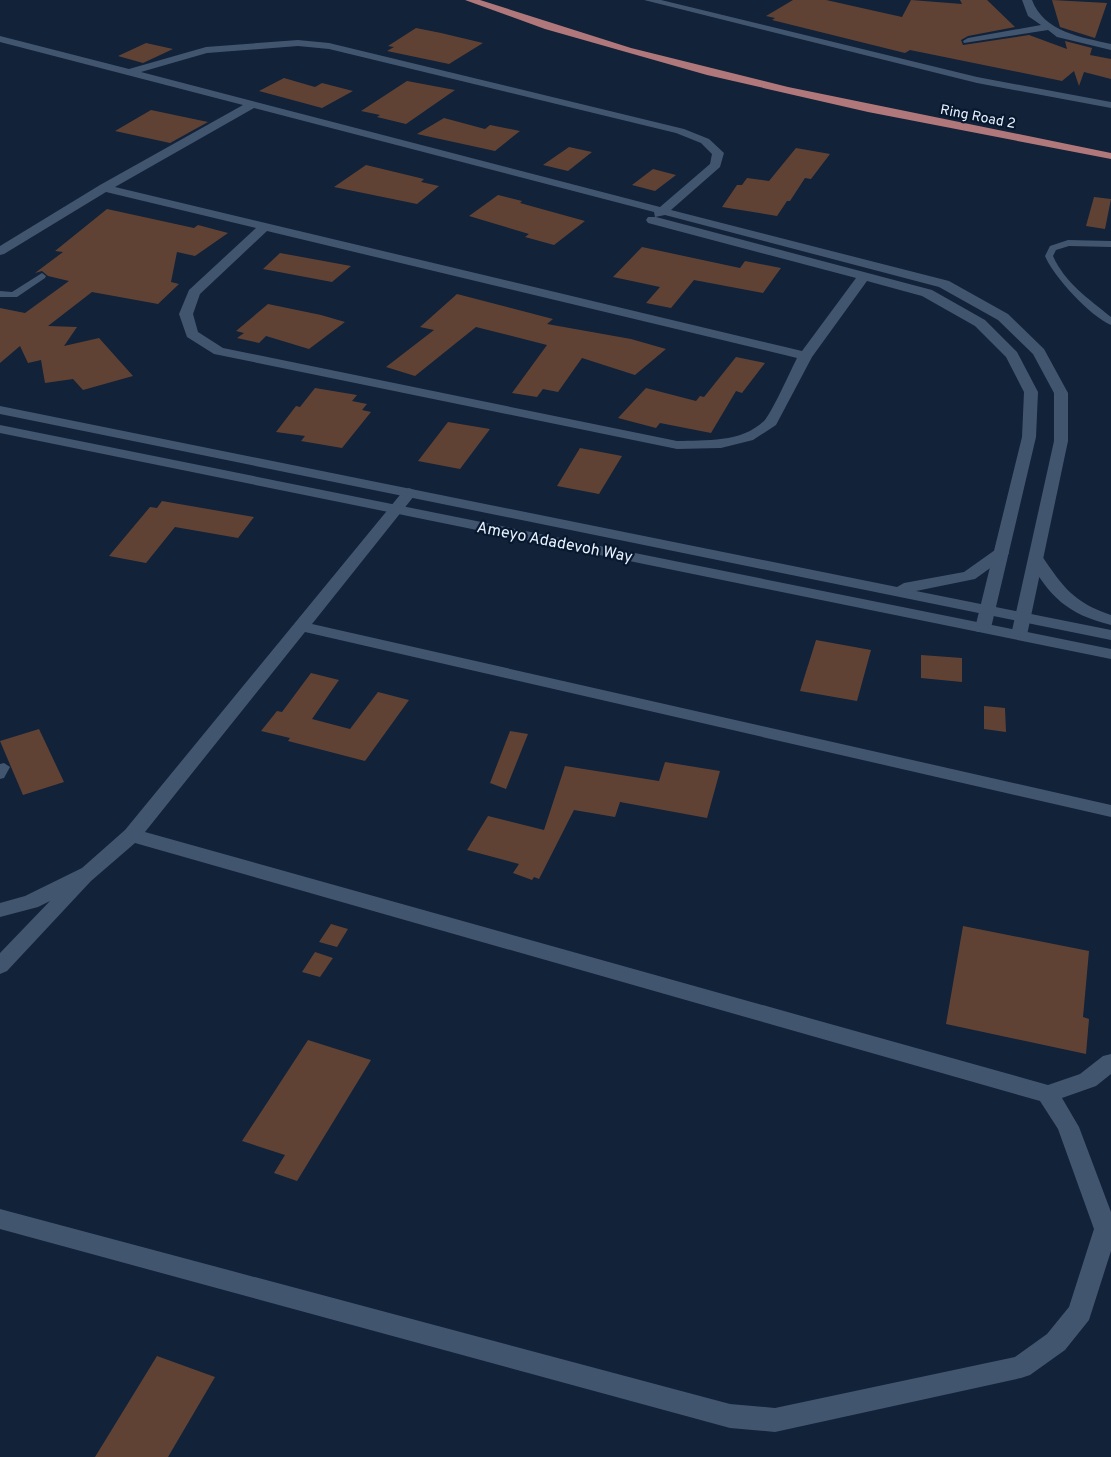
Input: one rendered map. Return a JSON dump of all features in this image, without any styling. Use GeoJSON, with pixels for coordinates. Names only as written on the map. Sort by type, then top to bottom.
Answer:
{"type":"FeatureCollection","features":[{"type":"Feature","properties":{"kind":"main road","name":"Ring Road 2"},"geometry":{"type":"LineString","coordinates":[[470,0],[654,58],[927,121],[1111,156]]}},
{"type":"Feature","properties":{"kind":"street"},"geometry":{"type":"LineString","coordinates":[[649,0],[977,81],[1111,105]]}},
{"type":"Feature","properties":{"kind":"street"},"geometry":{"type":"LineString","coordinates":[[1027,0],[1032,14],[1061,35],[1111,47]]}},
{"type":"Feature","properties":{"kind":"street"},"geometry":{"type":"LineString","coordinates":[[968,41],[1048,27]]}},
{"type":"Feature","properties":{"kind":"street"},"geometry":{"type":"LineString","coordinates":[[0,39],[944,284],[1004,317],[1039,352],[1061,393],[1061,441],[1019,635]]}},
{"type":"Feature","properties":{"kind":"street"},"geometry":{"type":"LineString","coordinates":[[129,73],[206,50],[275,44],[329,46],[680,131],[705,141],[718,153],[716,165],[652,220]]}},
{"type":"Feature","properties":{"kind":"street"},"geometry":{"type":"LineString","coordinates":[[0,50],[927,293],[980,323],[1012,354],[1030,392],[1029,436],[983,628]]}},
{"type":"Feature","properties":{"kind":"street"},"geometry":{"type":"LineString","coordinates":[[4,245],[254,104]]}},
{"type":"Feature","properties":{"kind":"street"},"geometry":{"type":"LineString","coordinates":[[104,188],[805,356]]}},
{"type":"Feature","properties":{"kind":"street"},"geometry":{"type":"LineString","coordinates":[[266,225],[194,294],[186,314],[192,334],[219,351],[677,445],[721,444],[748,436],[771,422],[805,356],[864,276]]}},
{"type":"Feature","properties":{"kind":"street","name":"Ameyo Adadevoh Way"},"geometry":{"type":"LineString","coordinates":[[0,410],[1111,635]]}},
{"type":"Feature","properties":{"kind":"street","name":"Ameyo Adadevoh Way"},"geometry":{"type":"LineString","coordinates":[[0,429],[1111,654]]}},
{"type":"Feature","properties":{"kind":"street"},"geometry":{"type":"LineString","coordinates":[[0,966],[89,873],[132,835],[409,493]]}},
{"type":"Feature","properties":{"kind":"street"},"geometry":{"type":"LineString","coordinates":[[889,590],[969,576],[1001,553]]}},
{"type":"Feature","properties":{"kind":"street"},"geometry":{"type":"LineString","coordinates":[[1035,559],[1052,588],[1074,606],[1111,620]]}},
{"type":"Feature","properties":{"kind":"street"},"geometry":{"type":"LineString","coordinates":[[299,626],[1111,811]]}},
{"type":"Feature","properties":{"kind":"street"},"geometry":{"type":"LineString","coordinates":[[132,835],[1047,1094],[1088,1080],[1111,1062]]}},
{"type":"Feature","properties":{"kind":"street"},"geometry":{"type":"LineString","coordinates":[[0,910],[31,902],[89,873]]}},
{"type":"Feature","properties":{"kind":"street"},"geometry":{"type":"LineString","coordinates":[[0,1219],[730,1416],[775,1420],[1021,1367],[1056,1342],[1080,1312],[1108,1237],[1068,1127],[1047,1094]]}},
{"type":"Feature","properties":{"kind":"lane"},"geometry":{"type":"LineString","coordinates":[[1111,244],[1068,243],[1053,248],[1049,256],[1052,265],[1067,282],[1111,322]]}},
{"type":"Feature","properties":{"kind":"lane"},"geometry":{"type":"LineString","coordinates":[[0,294],[14,295],[42,276]]}},
{"type":"Feature","properties":{"kind":"building"},"geometry":{"type":"Polygon","coordinates":[[[793,0],[826,0],[902,17],[911,0],[962,4],[960,0],[987,0],[1015,27],[968,36],[961,40],[963,45],[1029,35],[1067,49],[1065,41],[1092,48],[1090,55],[1111,59],[1111,79],[1084,72],[1079,86],[1074,71],[1062,81],[910,50],[905,53],[772,20],[775,18],[766,16],[793,0]]]}},
{"type":"Feature","properties":{"kind":"building"},"geometry":{"type":"Polygon","coordinates":[[[1052,0],[1107,3],[1095,38],[1060,27],[1052,0]]]}},
{"type":"Feature","properties":{"kind":"building"},"geometry":{"type":"Polygon","coordinates":[[[416,28],[483,43],[449,64],[387,51],[394,47],[388,46],[416,28]]]}},
{"type":"Feature","properties":{"kind":"building"},"geometry":{"type":"Polygon","coordinates":[[[146,43],[173,49],[143,63],[118,56],[146,43]]]}},
{"type":"Feature","properties":{"kind":"building"},"geometry":{"type":"Polygon","coordinates":[[[284,78],[315,87],[322,83],[353,91],[322,108],[259,91],[284,78]]]}},
{"type":"Feature","properties":{"kind":"building"},"geometry":{"type":"Polygon","coordinates":[[[407,81],[455,90],[406,124],[361,111],[407,81]]]}},
{"type":"Feature","properties":{"kind":"building"},"geometry":{"type":"Polygon","coordinates":[[[151,110],[208,122],[170,143],[115,131],[151,110]]]}},
{"type":"Feature","properties":{"kind":"building"},"geometry":{"type":"Polygon","coordinates":[[[444,118],[485,129],[490,125],[520,131],[495,151],[417,134],[444,118]]]}},
{"type":"Feature","properties":{"kind":"building"},"geometry":{"type":"Polygon","coordinates":[[[569,147],[592,152],[568,171],[543,165],[569,147]]]}},
{"type":"Feature","properties":{"kind":"building"},"geometry":{"type":"Polygon","coordinates":[[[796,148],[830,154],[811,179],[805,178],[777,216],[722,207],[737,185],[742,185],[747,178],[769,181],[796,148]]]}},
{"type":"Feature","properties":{"kind":"building"},"geometry":{"type":"Polygon","coordinates":[[[366,165],[424,179],[421,182],[439,186],[417,204],[334,187],[366,165]]]}},
{"type":"Feature","properties":{"kind":"building"},"geometry":{"type":"Polygon","coordinates":[[[653,169],[676,175],[655,191],[632,185],[653,169]]]}},
{"type":"Feature","properties":{"kind":"building"},"geometry":{"type":"Polygon","coordinates":[[[498,195],[585,221],[554,245],[525,237],[529,234],[469,216],[498,195]]]}},
{"type":"Feature","properties":{"kind":"building"},"geometry":{"type":"Polygon","coordinates":[[[1094,197],[1111,199],[1105,229],[1086,226],[1094,197]]]}},
{"type":"Feature","properties":{"kind":"building"},"geometry":{"type":"Polygon","coordinates":[[[107,209],[194,228],[198,225],[228,233],[195,256],[177,252],[171,282],[179,284],[158,304],[92,292],[48,326],[77,327],[64,346],[99,338],[133,376],[83,390],[73,379],[45,383],[41,360],[28,363],[20,346],[0,363],[0,308],[25,313],[69,281],[48,276],[42,271],[35,273],[63,252],[55,251],[107,209]]]}},
{"type":"Feature","properties":{"kind":"building"},"geometry":{"type":"Polygon","coordinates":[[[642,247],[740,268],[745,261],[781,268],[763,293],[694,280],[671,308],[646,303],[660,287],[613,277],[642,247]]]}},
{"type":"Feature","properties":{"kind":"building"},"geometry":{"type":"Polygon","coordinates":[[[280,253],[351,266],[332,282],[263,269],[280,253]]]}},
{"type":"Feature","properties":{"kind":"building"},"geometry":{"type":"Polygon","coordinates":[[[457,294],[553,319],[547,324],[631,339],[666,349],[635,375],[582,358],[558,392],[543,389],[537,397],[512,393],[547,345],[476,327],[415,376],[386,367],[434,330],[420,327],[457,294]]]}},
{"type":"Feature","properties":{"kind":"building"},"geometry":{"type":"Polygon","coordinates":[[[268,304],[345,322],[309,349],[266,336],[259,343],[237,338],[244,333],[236,331],[268,304]]]}},
{"type":"Feature","properties":{"kind":"building"},"geometry":{"type":"Polygon","coordinates":[[[736,357],[765,363],[742,393],[736,391],[711,433],[660,423],[656,428],[618,418],[646,388],[696,401],[700,396],[704,397],[736,357]]]}},
{"type":"Feature","properties":{"kind":"building"},"geometry":{"type":"Polygon","coordinates":[[[315,388],[357,395],[352,401],[367,404],[362,410],[371,412],[342,448],[301,441],[305,436],[276,432],[296,406],[300,407],[315,388]]]}},
{"type":"Feature","properties":{"kind":"building"},"geometry":{"type":"Polygon","coordinates":[[[448,422],[490,429],[460,469],[418,461],[448,422]]]}},
{"type":"Feature","properties":{"kind":"building"},"geometry":{"type":"Polygon","coordinates":[[[580,448],[622,456],[599,494],[557,486],[580,448]]]}},
{"type":"Feature","properties":{"kind":"building"},"geometry":{"type":"Polygon","coordinates":[[[162,501],[254,517],[238,538],[175,527],[146,563],[109,556],[150,507],[157,508],[162,501]]]}},
{"type":"Feature","properties":{"kind":"building"},"geometry":{"type":"Polygon","coordinates":[[[816,640],[871,650],[857,701],[800,691],[816,640]]]}},
{"type":"Feature","properties":{"kind":"building"},"geometry":{"type":"Polygon","coordinates":[[[921,655],[962,658],[962,682],[921,678],[921,655]]]}},
{"type":"Feature","properties":{"kind":"building"},"geometry":{"type":"Polygon","coordinates":[[[311,673],[339,680],[312,719],[350,729],[378,692],[409,700],[365,761],[288,741],[290,738],[261,731],[277,711],[282,712],[311,673]]]}},
{"type":"Feature","properties":{"kind":"building"},"geometry":{"type":"Polygon","coordinates":[[[984,706],[1005,708],[1006,732],[984,729],[984,706]]]}},
{"type":"Feature","properties":{"kind":"building"},"geometry":{"type":"Polygon","coordinates":[[[39,729],[64,782],[23,795],[0,741],[39,729]]]}},
{"type":"Feature","properties":{"kind":"building"},"geometry":{"type":"Polygon","coordinates":[[[510,731],[528,734],[506,789],[490,783],[510,731]]]}},
{"type":"Feature","properties":{"kind":"building"},"geometry":{"type":"Polygon","coordinates":[[[665,762],[720,771],[707,818],[620,802],[615,817],[574,810],[539,879],[534,877],[532,880],[513,873],[519,864],[467,850],[488,816],[544,830],[565,766],[659,781],[665,762]]]}},
{"type":"Feature","properties":{"kind":"building"},"geometry":{"type":"Polygon","coordinates":[[[331,924],[348,929],[337,947],[319,942],[331,924]]]}},
{"type":"Feature","properties":{"kind":"building"},"geometry":{"type":"Polygon","coordinates":[[[963,926],[1089,951],[1083,1017],[1089,1019],[1086,1054],[946,1024],[963,926]]]}},
{"type":"Feature","properties":{"kind":"building"},"geometry":{"type":"Polygon","coordinates":[[[315,952],[333,958],[320,977],[302,972],[315,952]]]}},
{"type":"Feature","properties":{"kind":"building"},"geometry":{"type":"Polygon","coordinates":[[[308,1040],[371,1060],[297,1181],[274,1173],[285,1155],[242,1141],[308,1040]]]}},
{"type":"Feature","properties":{"kind":"building"},"geometry":{"type":"Polygon","coordinates":[[[157,1356],[215,1377],[168,1457],[95,1457],[157,1356]]]}}]}
